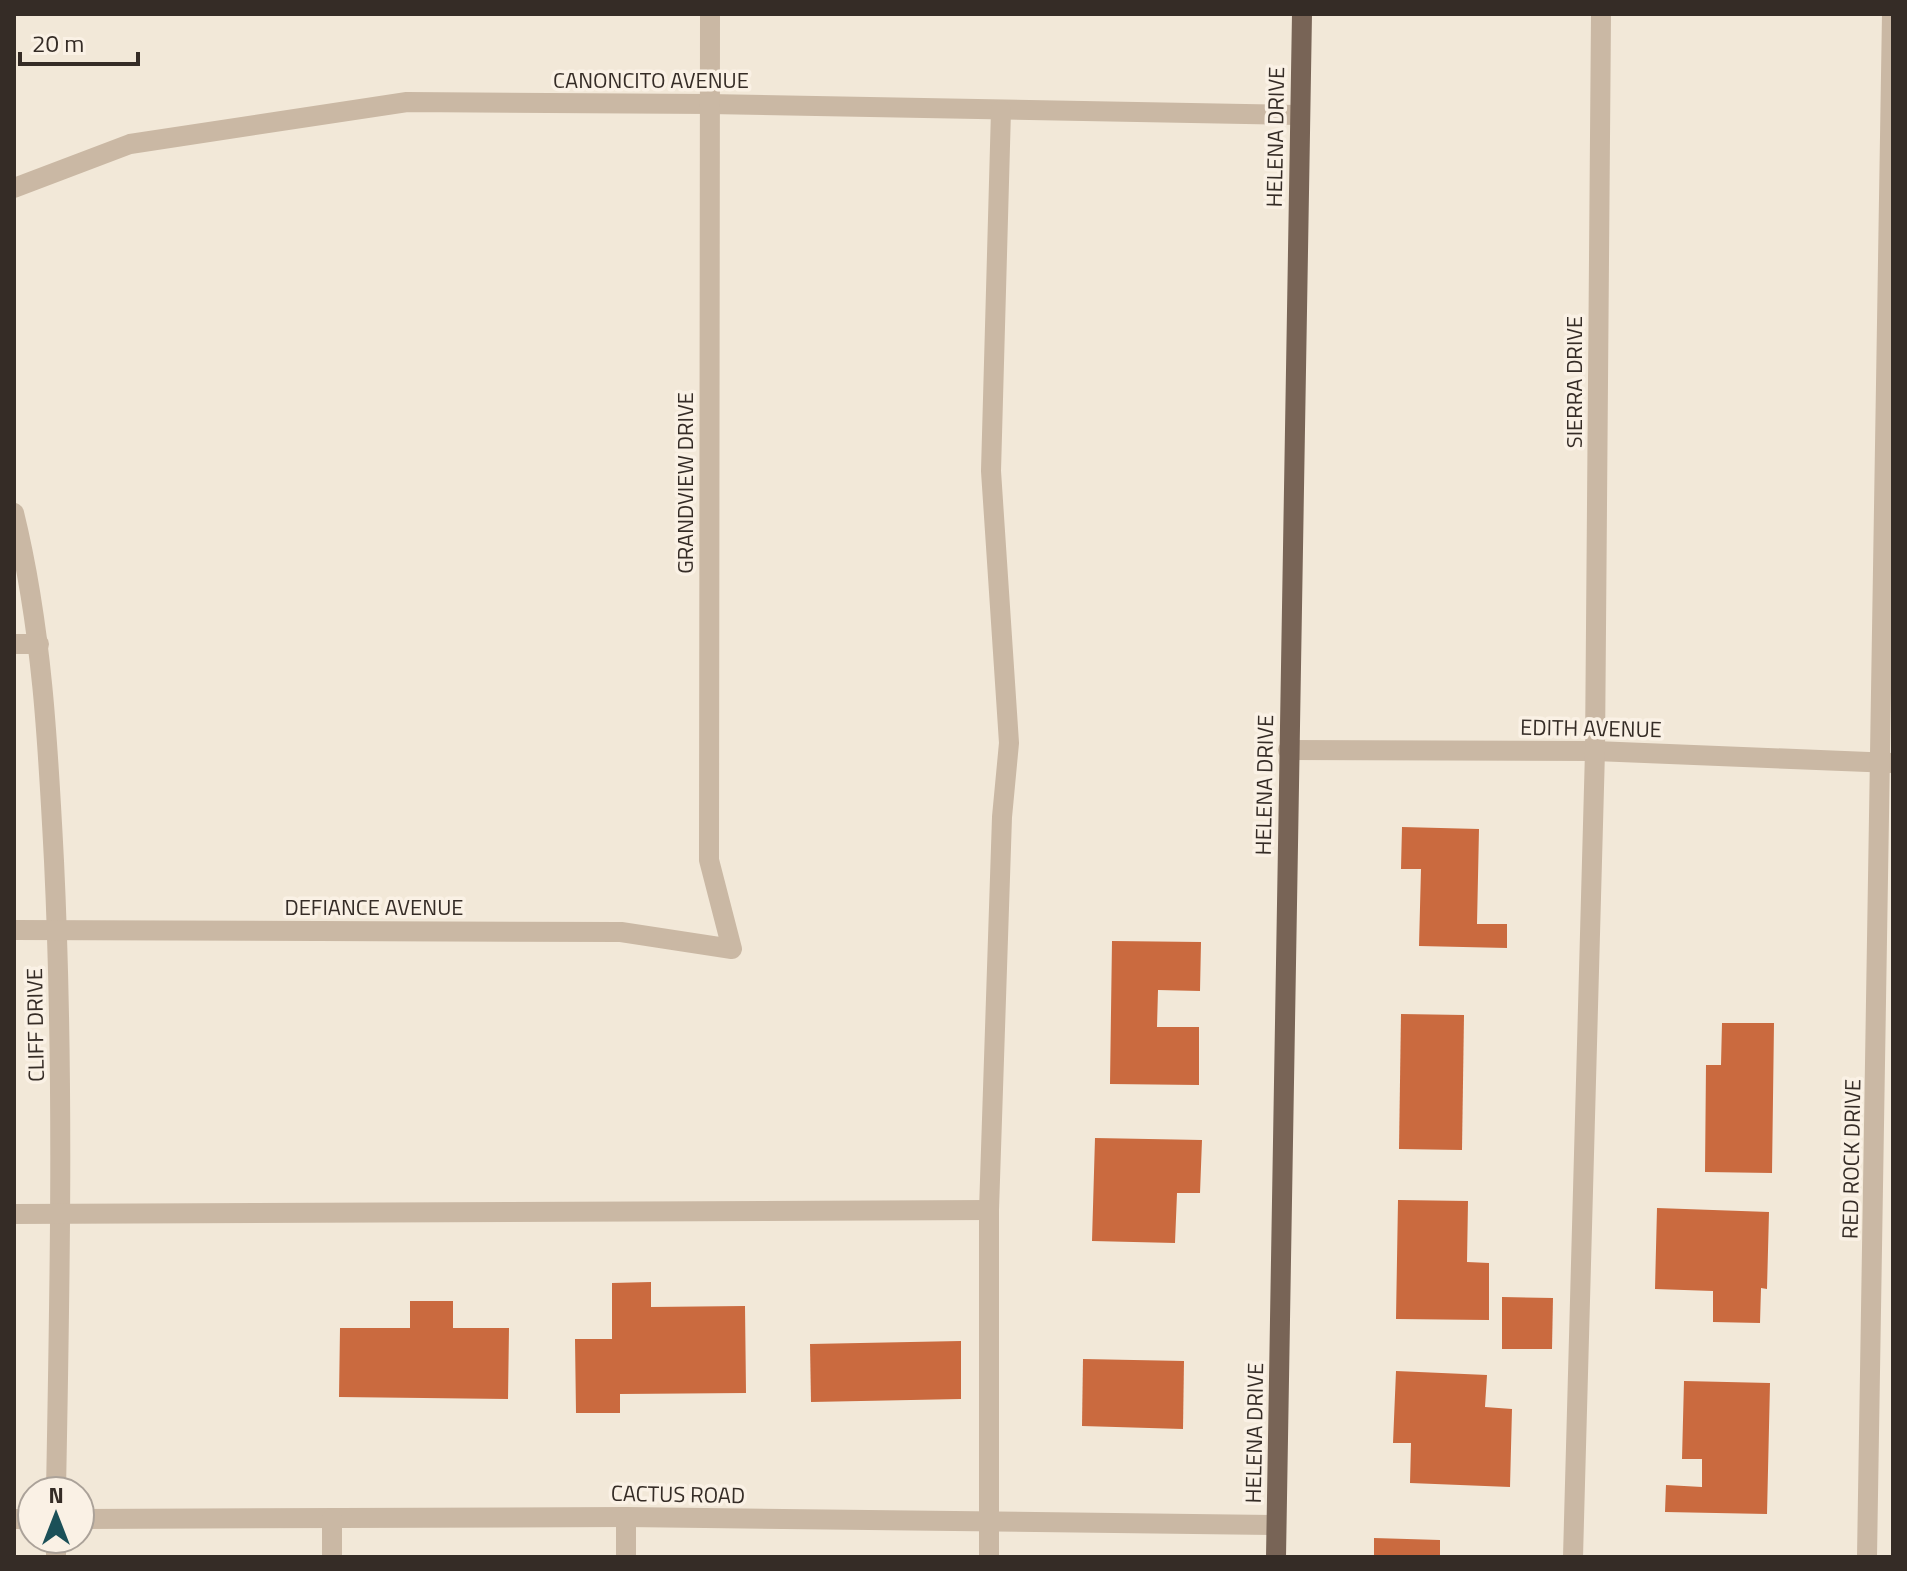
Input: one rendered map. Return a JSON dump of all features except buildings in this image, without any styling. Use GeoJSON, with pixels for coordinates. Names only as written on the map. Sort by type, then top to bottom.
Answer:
{"type":"FeatureCollection","features":[{"type":"Feature","properties":{"kind":"main road","name":"HELENA DRIVE"},"geometry":{"type":"LineString","coordinates":[[1276,1557],[1302,14]]}},
{"type":"Feature","properties":{"kind":"street","name":"GRANDVIEW DRIVE"},"geometry":{"type":"LineString","coordinates":[[710,14],[709,860],[732,949]]}},
{"type":"Feature","properties":{"kind":"street","name":"SIERRA DRIVE"},"geometry":{"type":"LineString","coordinates":[[1573,1557],[1595,751],[1601,14]]}},
{"type":"Feature","properties":{"kind":"street","name":"RED ROCK DRIVE"},"geometry":{"type":"LineString","coordinates":[[1867,1557],[1887,763],[1892,14]]}},
{"type":"Feature","properties":{"kind":"street","name":"CANONCITO AVENUE"},"geometry":{"type":"LineString","coordinates":[[14,188],[130,144],[407,102],[709,104],[1299,115]]}},
{"type":"Feature","properties":{"kind":"street"},"geometry":{"type":"LineString","coordinates":[[989,1557],[989,1210],[1002,817],[1009,743],[991,471],[1001,110]]}},
{"type":"Feature","properties":{"kind":"street","name":"CLIFF DRIVE"},"geometry":{"type":"LineString","coordinates":[[14,513],[39,644],[49,754],[57,930],[61,1214],[56,1475]]}},
{"type":"Feature","properties":{"kind":"street"},"geometry":{"type":"LineString","coordinates":[[14,644],[39,644]]}},
{"type":"Feature","properties":{"kind":"street","name":"EDITH AVENUE"},"geometry":{"type":"LineString","coordinates":[[1288,750],[1595,751],[1887,763]]}},
{"type":"Feature","properties":{"kind":"street","name":"DEFIANCE AVENUE"},"geometry":{"type":"LineString","coordinates":[[14,930],[621,932],[732,949]]}},
{"type":"Feature","properties":{"kind":"street"},"geometry":{"type":"LineString","coordinates":[[14,1214],[989,1210]]}},
{"type":"Feature","properties":{"kind":"street"},"geometry":{"type":"LineString","coordinates":[[626,1517],[626,1557]]}},
{"type":"Feature","properties":{"kind":"street","name":"CACTUS ROAD"},"geometry":{"type":"LineString","coordinates":[[96,1519],[626,1517],[1276,1525]]}},
{"type":"Feature","properties":{"kind":"street"},"geometry":{"type":"LineString","coordinates":[[332,1519],[332,1557]]}}]}
